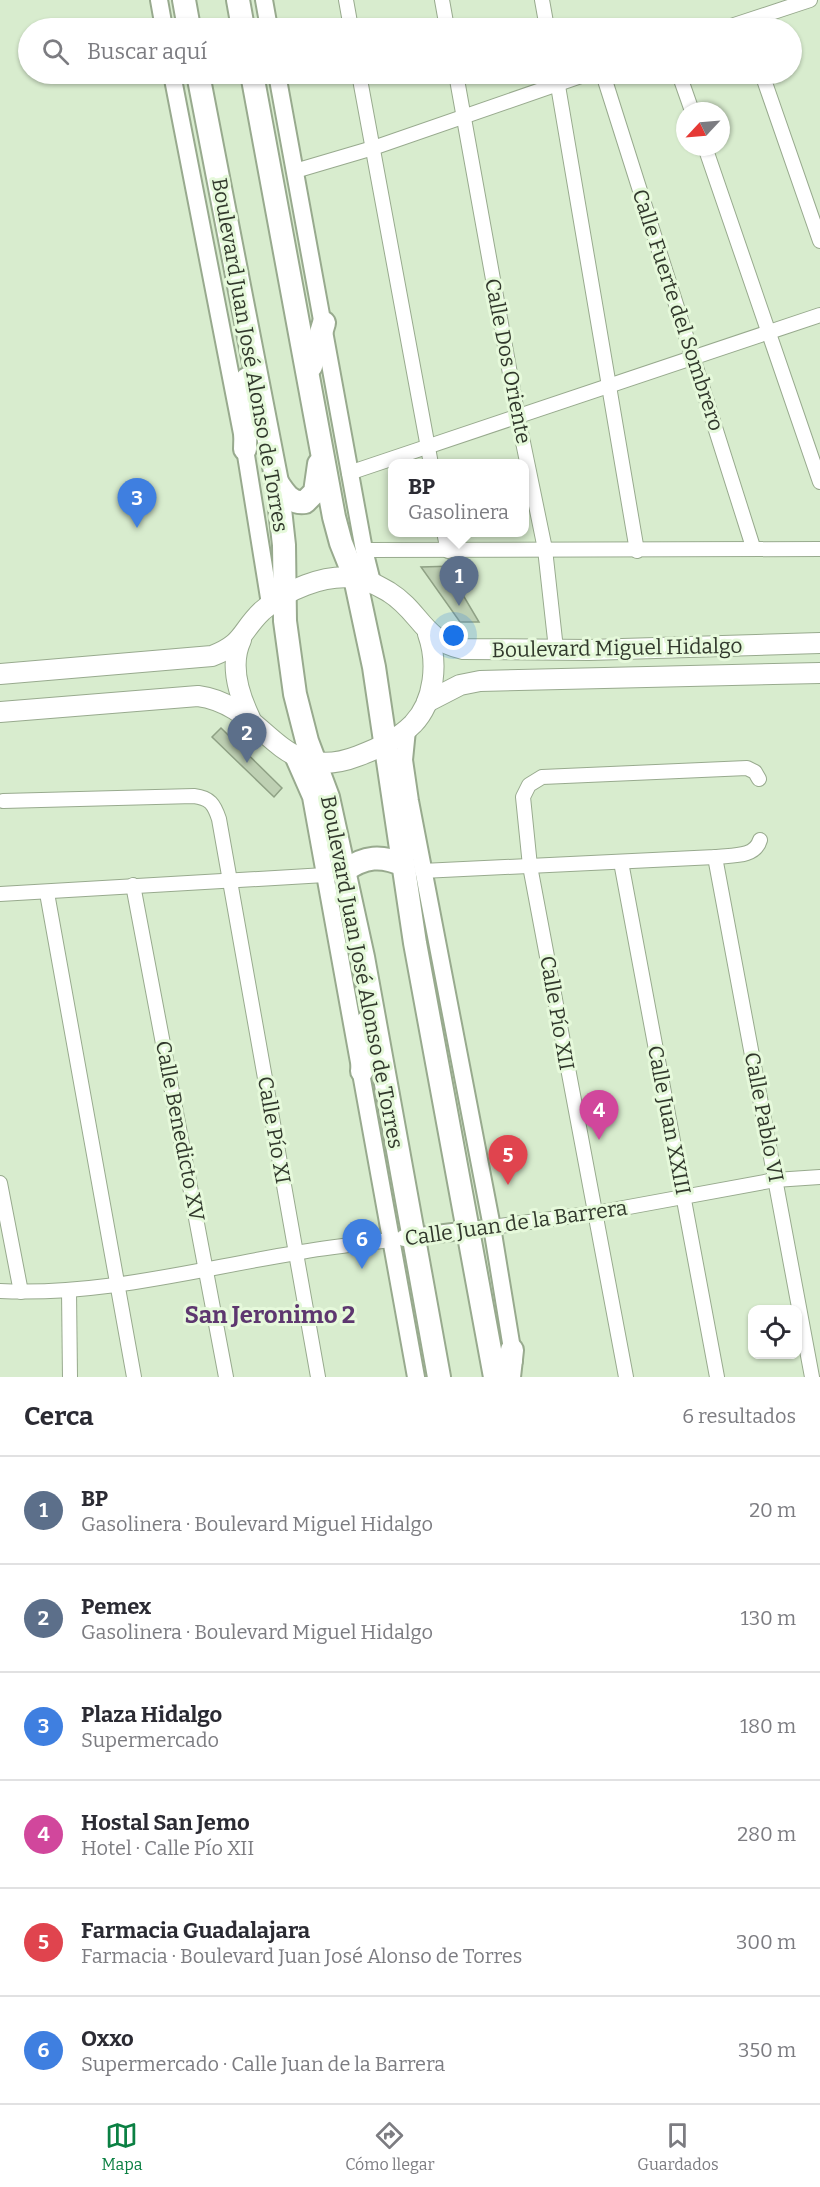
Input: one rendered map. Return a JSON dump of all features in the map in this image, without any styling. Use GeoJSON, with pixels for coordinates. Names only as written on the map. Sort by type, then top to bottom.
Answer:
{"type":"FeatureCollection","features":[{"type":"Feature","properties":{"kind":"main road"},"geometry":{"type":"LineString","coordinates":[[184,0],[187,18]]}},
{"type":"Feature","properties":{"kind":"main road"},"geometry":{"type":"LineString","coordinates":[[238,0],[241,18]]}},
{"type":"Feature","properties":{"kind":"main road","name":"Boulevard Juan José Alonso de Torres"},"geometry":{"type":"LineString","coordinates":[[200,84],[277,482],[278,600],[285,621],[295,694],[334,821],[334,873],[369,994],[402,1238],[439,1377]]}},
{"type":"Feature","properties":{"kind":"main road"},"geometry":{"type":"LineString","coordinates":[[254,84],[338,531],[364,580],[385,745],[413,868]]}},
{"type":"Feature","properties":{"kind":"main road"},"geometry":{"type":"LineString","coordinates":[[309,376],[313,353],[324,323]]}},
{"type":"Feature","properties":{"kind":"main road"},"geometry":{"type":"LineString","coordinates":[[245,449],[247,335]]}},
{"type":"Feature","properties":{"kind":"main road"},"geometry":{"type":"LineString","coordinates":[[277,482],[287,496],[295,501],[308,500],[315,492],[321,447]]}},
{"type":"Feature","properties":{"kind":"main road"},"geometry":{"type":"LineString","coordinates":[[250,718],[242,701],[237,676],[237,653],[241,640],[250,625],[278,600],[320,581],[364,580]]}},
{"type":"Feature","properties":{"kind":"main road","name":"Boulevard Miguel Hidalgo"},"geometry":{"type":"LineString","coordinates":[[364,580],[408,606],[428,634],[463,650],[820,643]]}},
{"type":"Feature","properties":{"kind":"main road"},"geometry":{"type":"LineString","coordinates":[[427,702],[434,651],[428,634]]}},
{"type":"Feature","properties":{"kind":"main road"},"geometry":{"type":"LineString","coordinates":[[0,674],[199,659],[222,652],[241,640]]}},
{"type":"Feature","properties":{"kind":"main road","name":"Boulevard Miguel Hidalgo"},"geometry":{"type":"LineString","coordinates":[[0,712],[198,696],[221,700],[250,718],[270,739],[293,756],[317,764],[335,764],[385,745],[407,730],[422,713],[427,702],[460,685],[480,681],[820,673]]}},
{"type":"Feature","properties":{"kind":"main road"},"geometry":{"type":"LineString","coordinates":[[410,801],[415,943],[495,1377]]}},
{"type":"Feature","properties":{"kind":"main road"},"geometry":{"type":"LineString","coordinates":[[334,873],[360,860],[372,858],[389,859],[413,868]]}},
{"type":"Feature","properties":{"kind":"main road"},"geometry":{"type":"LineString","coordinates":[[362,1071],[369,994]]}},
{"type":"Feature","properties":{"kind":"main road"},"geometry":{"type":"LineString","coordinates":[[509,1377],[512,1350]]}},
{"type":"Feature","properties":{"kind":"street"},"geometry":{"type":"LineString","coordinates":[[159,0],[162,18]]}},
{"type":"Feature","properties":{"kind":"street"},"geometry":{"type":"LineString","coordinates":[[264,0],[267,18]]}},
{"type":"Feature","properties":{"kind":"street"},"geometry":{"type":"LineString","coordinates":[[346,0],[349,18]]}},
{"type":"Feature","properties":{"kind":"street"},"geometry":{"type":"LineString","coordinates":[[442,0],[445,18]]}},
{"type":"Feature","properties":{"kind":"street"},"geometry":{"type":"LineString","coordinates":[[542,0],[545,18]]}},
{"type":"Feature","properties":{"kind":"street"},"geometry":{"type":"LineString","coordinates":[[763,18],[810,0]]}},
{"type":"Feature","properties":{"kind":"street"},"geometry":{"type":"LineString","coordinates":[[174,84],[245,449],[278,600]]}},
{"type":"Feature","properties":{"kind":"street"},"geometry":{"type":"LineString","coordinates":[[280,84],[364,550],[364,580]]}},
{"type":"Feature","properties":{"kind":"street"},"geometry":{"type":"LineString","coordinates":[[361,84],[430,459]]}},
{"type":"Feature","properties":{"kind":"street","name":"Calle Dos Oriente"},"geometry":{"type":"LineString","coordinates":[[458,84],[526,459]]}},
{"type":"Feature","properties":{"kind":"street"},"geometry":{"type":"LineString","coordinates":[[295,171],[464,117],[542,84]]}},
{"type":"Feature","properties":{"kind":"street"},"geometry":{"type":"LineString","coordinates":[[557,84],[611,386],[637,551]]}},
{"type":"Feature","properties":{"kind":"street","name":"Calle Fuerte del Sombrero"},"geometry":{"type":"LineString","coordinates":[[606,84],[753,547]]}},
{"type":"Feature","properties":{"kind":"street"},"geometry":{"type":"LineString","coordinates":[[683,84],[689,102]]}},
{"type":"Feature","properties":{"kind":"street"},"geometry":{"type":"LineString","coordinates":[[765,84],[820,241]]}},
{"type":"Feature","properties":{"kind":"street"},"geometry":{"type":"LineString","coordinates":[[708,156],[820,482]]}},
{"type":"Feature","properties":{"kind":"street"},"geometry":{"type":"LineString","coordinates":[[395,459],[820,315]]}},
{"type":"Feature","properties":{"kind":"street"},"geometry":{"type":"LineString","coordinates":[[349,473],[388,461]]}},
{"type":"Feature","properties":{"kind":"street","name":"Calle Dos Oriente"},"geometry":{"type":"LineString","coordinates":[[529,471],[545,549],[556,649]]}},
{"type":"Feature","properties":{"kind":"street"},"geometry":{"type":"LineString","coordinates":[[445,537],[448,551]]}},
{"type":"Feature","properties":{"kind":"street"},"geometry":{"type":"LineString","coordinates":[[364,550],[637,551],[753,547],[820,549]]}},
{"type":"Feature","properties":{"kind":"street"},"geometry":{"type":"LineString","coordinates":[[407,730],[404,755],[410,801]]}},
{"type":"Feature","properties":{"kind":"street","name":"Boulevard Juan José Alonso de Torres"},"geometry":{"type":"LineString","coordinates":[[293,756],[311,797],[334,873],[362,1071],[402,1238],[416,1377]]}},
{"type":"Feature","properties":{"kind":"street","name":"Calle Pío XII"},"geometry":{"type":"LineString","coordinates":[[626,1377],[530,866],[523,797],[525,790],[542,777],[747,768],[755,771],[759,779]]}},
{"type":"Feature","properties":{"kind":"street","name":"Calle Pío XI"},"geometry":{"type":"LineString","coordinates":[[3,801],[204,797],[214,805],[219,819],[228,882],[318,1377]]}},
{"type":"Feature","properties":{"kind":"street"},"geometry":{"type":"LineString","coordinates":[[517,1377],[492,1227],[413,868],[530,866],[715,857],[752,852],[759,846],[760,840]]}},
{"type":"Feature","properties":{"kind":"street","name":"Calle Pablo VI"},"geometry":{"type":"LineString","coordinates":[[715,857],[812,1377]]}},
{"type":"Feature","properties":{"kind":"street","name":"Calle Juan XXIII"},"geometry":{"type":"LineString","coordinates":[[621,862],[717,1377]]}},
{"type":"Feature","properties":{"kind":"street"},"geometry":{"type":"LineString","coordinates":[[0,894],[46,893],[133,885],[228,882],[334,873]]}},
{"type":"Feature","properties":{"kind":"street","name":"Calle Benedicto XV"},"geometry":{"type":"LineString","coordinates":[[133,885],[226,1377]]}},
{"type":"Feature","properties":{"kind":"street"},"geometry":{"type":"LineString","coordinates":[[46,893],[134,1377]]}},
{"type":"Feature","properties":{"kind":"street","name":"Calle Juan de la Barrera"},"geometry":{"type":"LineString","coordinates":[[0,1291],[69,1291],[207,1270],[296,1253],[596,1213],[776,1180],[820,1177]]}},
{"type":"Feature","properties":{"kind":"street"},"geometry":{"type":"LineString","coordinates":[[0,1183],[21,1292]]}},
{"type":"Feature","properties":{"kind":"street"},"geometry":{"type":"LineString","coordinates":[[69,1291],[70,1377]]}},
{"type":"Feature","properties":{"kind":"building"},"geometry":{"type":"Polygon","coordinates":[[[456,566],[460,590],[479,622],[460,622],[421,567],[456,566]]]}},
{"type":"Feature","properties":{"kind":"building"},"geometry":{"type":"Polygon","coordinates":[[[221,728],[282,788],[274,797],[212,737],[221,728]]]}},
{"type":"Feature","properties":{"kind":"place","name":"Plaza Hidalgo"},"geometry":{"type":"Point","coordinates":[137,528]}},
{"type":"Feature","properties":{"kind":"place","name":"BP"},"geometry":{"type":"Point","coordinates":[459,606]}},
{"type":"Feature","properties":{"kind":"place","name":"Pemex"},"geometry":{"type":"Point","coordinates":[247,763]}},
{"type":"Feature","properties":{"kind":"place","name":"Hostal San Jemo"},"geometry":{"type":"Point","coordinates":[599,1140]}},
{"type":"Feature","properties":{"kind":"place","name":"Farmacia Guadalajara"},"geometry":{"type":"Point","coordinates":[508,1185]}},
{"type":"Feature","properties":{"kind":"place","name":"Oxxo"},"geometry":{"type":"Point","coordinates":[362,1269]}},
{"type":"Feature","properties":{"kind":"district","name":"San Jeronimo 2"},"geometry":{"type":"Point","coordinates":[270,1315]}}]}
